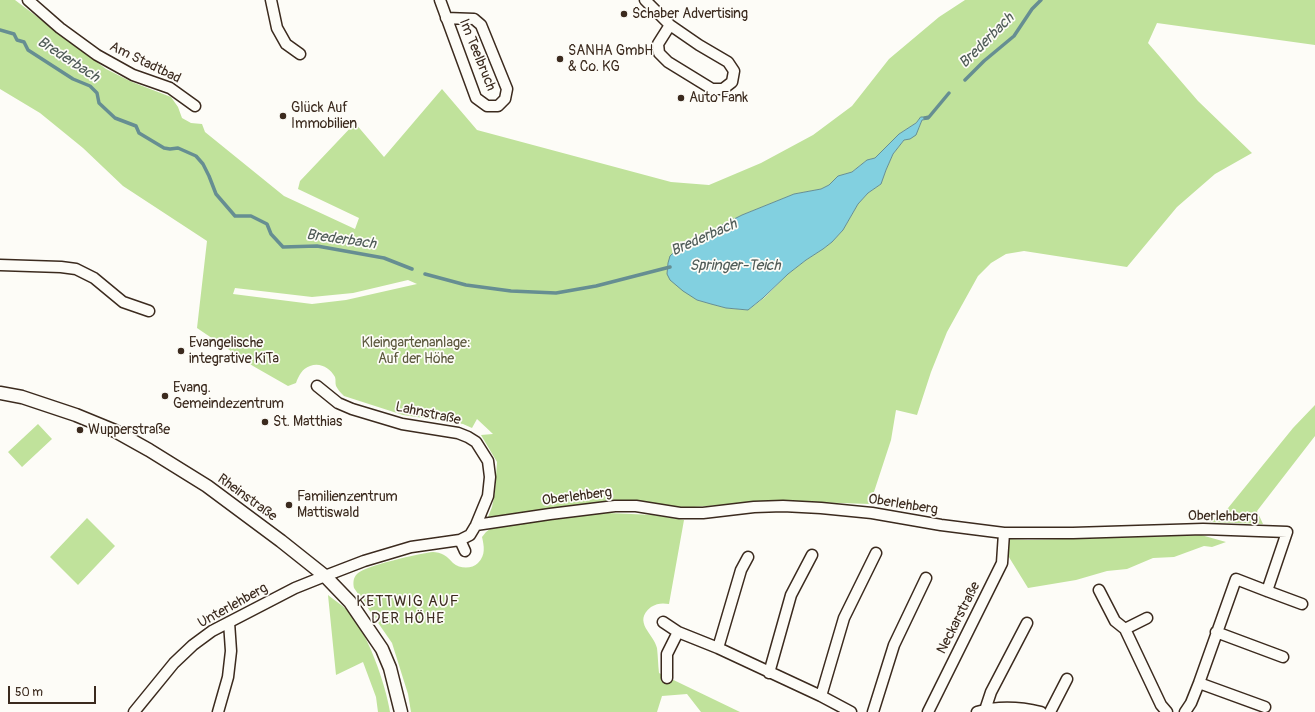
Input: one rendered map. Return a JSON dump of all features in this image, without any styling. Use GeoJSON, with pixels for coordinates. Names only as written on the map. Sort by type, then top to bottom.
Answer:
{"type":"FeatureCollection","features":[{"type":"Feature","properties":{"kind":"street","name":"Am Stadtbad"},"geometry":{"type":"LineString","coordinates":[[28,0],[60,28],[97,55],[133,75],[170,88],[195,106]]}},
{"type":"Feature","properties":{"kind":"street"},"geometry":{"type":"LineString","coordinates":[[270,0],[277,28],[286,44],[300,54]]}},
{"type":"Feature","properties":{"kind":"street","name":"Im Teelbruch"},"geometry":{"type":"LineString","coordinates":[[440,0],[446,18],[476,98],[487,106],[498,106],[505,99],[507,89],[481,26],[474,19],[446,18]]}},
{"type":"Feature","properties":{"kind":"street"},"geometry":{"type":"LineString","coordinates":[[646,0],[670,26],[728,62],[734,70],[732,82],[723,89],[712,89],[668,62],[659,53],[658,44],[670,26]]}},
{"type":"Feature","properties":{"kind":"street"},"geometry":{"type":"LineString","coordinates":[[0,265],[61,267],[76,269],[94,278],[123,302],[149,311]]}},
{"type":"Feature","properties":{"kind":"street","name":"Lahnstraße"},"geometry":{"type":"LineString","coordinates":[[317,386],[338,403],[352,409],[402,424],[458,433],[476,442],[488,461],[490,476],[488,496],[476,525]]}},
{"type":"Feature","properties":{"kind":"street","name":"Rheinstraße"},"geometry":{"type":"LineString","coordinates":[[0,393],[22,397],[76,415],[115,431],[207,486],[281,541],[324,576],[350,602],[382,649],[390,668],[400,712]]}},
{"type":"Feature","properties":{"kind":"street","name":"Oberlehberg"},"geometry":{"type":"LineString","coordinates":[[476,525],[615,506],[636,506],[680,513],[703,513],[754,507],[783,506],[872,513],[941,525],[1004,533],[1072,533],[1203,529],[1287,532],[1267,591]]}},
{"type":"Feature","properties":{"kind":"street"},"geometry":{"type":"LineString","coordinates":[[324,576],[364,561],[411,548],[460,540],[470,535],[476,525]]}},
{"type":"Feature","properties":{"kind":"street","name":"Neckarstraße"},"geometry":{"type":"LineString","coordinates":[[928,712],[1002,563],[1004,533]]}},
{"type":"Feature","properties":{"kind":"street"},"geometry":{"type":"LineString","coordinates":[[460,540],[465,551]]}},
{"type":"Feature","properties":{"kind":"street"},"geometry":{"type":"LineString","coordinates":[[820,696],[844,618],[876,553]]}},
{"type":"Feature","properties":{"kind":"street"},"geometry":{"type":"LineString","coordinates":[[769,673],[791,595],[812,555]]}},
{"type":"Feature","properties":{"kind":"street"},"geometry":{"type":"LineString","coordinates":[[718,648],[741,570],[748,557]]}},
{"type":"Feature","properties":{"kind":"street","name":"Unterlehberg"},"geometry":{"type":"LineString","coordinates":[[134,712],[174,663],[193,645],[212,631],[295,588],[324,576]]}},
{"type":"Feature","properties":{"kind":"street"},"geometry":{"type":"LineString","coordinates":[[872,712],[894,645],[926,578]]}},
{"type":"Feature","properties":{"kind":"street"},"geometry":{"type":"LineString","coordinates":[[1185,712],[1191,703],[1199,683],[1236,579],[1302,604]]}},
{"type":"Feature","properties":{"kind":"street"},"geometry":{"type":"LineString","coordinates":[[1099,590],[1115,621],[1125,629],[1161,705],[1167,712]]}},
{"type":"Feature","properties":{"kind":"street"},"geometry":{"type":"LineString","coordinates":[[1125,629],[1147,618]]}},
{"type":"Feature","properties":{"kind":"street"},"geometry":{"type":"LineString","coordinates":[[218,712],[228,677],[231,651],[229,622]]}},
{"type":"Feature","properties":{"kind":"street"},"geometry":{"type":"LineString","coordinates":[[663,622],[678,632],[718,648],[851,712]]}},
{"type":"Feature","properties":{"kind":"street"},"geometry":{"type":"LineString","coordinates":[[981,711],[1026,623]]}},
{"type":"Feature","properties":{"kind":"street"},"geometry":{"type":"LineString","coordinates":[[667,678],[667,654],[678,632]]}},
{"type":"Feature","properties":{"kind":"street"},"geometry":{"type":"LineString","coordinates":[[1216,632],[1283,657]]}},
{"type":"Feature","properties":{"kind":"street"},"geometry":{"type":"LineString","coordinates":[[1050,712],[1067,679]]}},
{"type":"Feature","properties":{"kind":"street"},"geometry":{"type":"LineString","coordinates":[[1199,683],[1265,707]]}},
{"type":"Feature","properties":{"kind":"street"},"geometry":{"type":"LineString","coordinates":[[981,711],[1005,708],[1028,709],[1041,712]]}},
{"type":"Feature","properties":{"kind":"green space","name":"Kleingartenanlage: Auf der Höhe"},"geometry":{"type":"Polygon","coordinates":[[[0,0],[15,0],[106,69],[132,82],[171,97],[178,107],[182,118],[191,123],[202,124],[205,132],[284,196],[355,229],[359,218],[298,189],[300,181],[355,123],[384,157],[442,89],[477,130],[671,182],[709,185],[761,163],[813,135],[852,106],[889,59],[939,17],[965,0],[1315,0],[1315,45],[1157,23],[1148,43],[1198,101],[1252,153],[1215,174],[1177,207],[1127,267],[1024,251],[1006,254],[991,263],[978,276],[947,332],[931,372],[917,415],[896,410],[891,440],[870,504],[780,501],[679,508],[628,501],[488,517],[495,492],[497,462],[481,435],[493,434],[477,419],[472,428],[463,424],[403,415],[344,396],[336,386],[333,374],[321,365],[307,367],[298,377],[296,383],[288,386],[253,366],[197,328],[207,241],[123,186],[83,148],[40,113],[0,89],[0,0]],[[921,117],[916,123],[899,134],[875,158],[867,160],[852,172],[838,176],[829,185],[821,189],[794,194],[742,215],[679,247],[668,263],[667,274],[697,300],[726,308],[748,310],[764,298],[788,274],[832,242],[843,230],[858,204],[868,193],[881,184],[893,154],[904,140],[910,139],[919,128],[922,120],[929,119],[921,117]],[[408,280],[353,293],[312,297],[235,288],[233,294],[312,304],[346,300],[417,284],[408,280]]]}},
{"type":"Feature","properties":{"kind":"green space"},"geometry":{"type":"Polygon","coordinates":[[[1315,405],[1315,436],[1257,511],[1263,524],[1209,522],[1224,513],[1293,428],[1315,405]]]}},
{"type":"Feature","properties":{"kind":"green space"},"geometry":{"type":"Polygon","coordinates":[[[38,424],[52,439],[22,467],[8,452],[38,424]]]}},
{"type":"Feature","properties":{"kind":"green space"},"geometry":{"type":"Polygon","coordinates":[[[609,513],[653,515],[684,520],[669,604],[664,603],[651,607],[646,612],[644,623],[657,648],[659,673],[740,712],[701,712],[687,694],[662,696],[657,712],[411,712],[408,694],[392,643],[354,588],[353,584],[357,574],[370,567],[406,557],[433,552],[443,554],[456,565],[469,567],[475,565],[481,560],[484,547],[482,537],[491,528],[571,516],[609,513]]]}},
{"type":"Feature","properties":{"kind":"green space"},"geometry":{"type":"Polygon","coordinates":[[[87,518],[115,546],[78,585],[50,557],[87,518]]]}},
{"type":"Feature","properties":{"kind":"green space"},"geometry":{"type":"Polygon","coordinates":[[[1201,535],[1226,542],[1212,547],[1204,546],[1174,557],[1153,558],[1127,569],[1107,571],[1076,580],[1028,588],[1007,554],[1009,539],[1028,540],[1201,535]]]}},
{"type":"Feature","properties":{"kind":"green space"},"geometry":{"type":"Polygon","coordinates":[[[328,595],[347,610],[362,631],[380,673],[390,712],[378,712],[376,697],[363,662],[336,675],[328,595]]]}},
{"type":"Feature","properties":{"kind":"water","name":"Springer-Teich"},"geometry":{"type":"Polygon","coordinates":[[[921,117],[929,117],[929,119],[922,120],[916,135],[910,139],[904,140],[893,154],[881,184],[868,193],[858,204],[843,230],[832,242],[788,274],[748,310],[726,308],[697,300],[670,280],[667,274],[668,263],[670,256],[679,247],[742,215],[794,194],[821,189],[829,185],[838,176],[852,172],[867,160],[875,158],[899,134],[916,123],[921,117]]]}},
{"type":"Feature","properties":{"kind":"waterway","name":"Brederbach"},"geometry":{"type":"LineString","coordinates":[[965,80],[984,61],[1014,36],[1032,9],[1041,0]]}},
{"type":"Feature","properties":{"kind":"waterway","name":"Brederbach"},"geometry":{"type":"LineString","coordinates":[[0,30],[14,34],[17,40],[24,42],[28,50],[73,79],[90,86],[97,93],[99,103],[115,118],[136,126],[139,133],[164,148],[178,148],[196,156],[203,164],[216,194],[235,216],[251,216],[267,224],[271,234],[283,247],[317,246],[384,258],[412,269]]}},
{"type":"Feature","properties":{"kind":"waterway","name":"Brederbach"},"geometry":{"type":"LineString","coordinates":[[925,118],[929,117],[949,93]]}},
{"type":"Feature","properties":{"kind":"waterway","name":"Brederbach"},"geometry":{"type":"LineString","coordinates":[[425,274],[466,285],[511,291],[556,293],[596,286],[670,267]]}},
{"type":"Feature","properties":{"kind":"place","name":"Schaber Advertising"},"geometry":{"type":"Point","coordinates":[624,14]}},
{"type":"Feature","properties":{"kind":"place","name":"SANHA GmbH & Co. KG"},"geometry":{"type":"Point","coordinates":[560,59]}},
{"type":"Feature","properties":{"kind":"place","name":"Auto Fank"},"geometry":{"type":"Point","coordinates":[681,98]}},
{"type":"Feature","properties":{"kind":"place","name":"Glück Auf Immobilien"},"geometry":{"type":"Point","coordinates":[283,116]}},
{"type":"Feature","properties":{"kind":"place","name":"Evangelische integrative KiTa"},"geometry":{"type":"Point","coordinates":[181,351]}},
{"type":"Feature","properties":{"kind":"place","name":"Evang. Gemeindezentrum"},"geometry":{"type":"Point","coordinates":[165,396]}},
{"type":"Feature","properties":{"kind":"place","name":"St. Matthias"},"geometry":{"type":"Point","coordinates":[265,422]}},
{"type":"Feature","properties":{"kind":"place","name":"Wupperstraße"},"geometry":{"type":"Point","coordinates":[80,430]}},
{"type":"Feature","properties":{"kind":"place","name":"Familienzentrum Mattiswald"},"geometry":{"type":"Point","coordinates":[289,505]}},
{"type":"Feature","properties":{"kind":"district","name":"KETTWIG AUF DER HÖHE"},"geometry":{"type":"Point","coordinates":[408,610]}}]}
